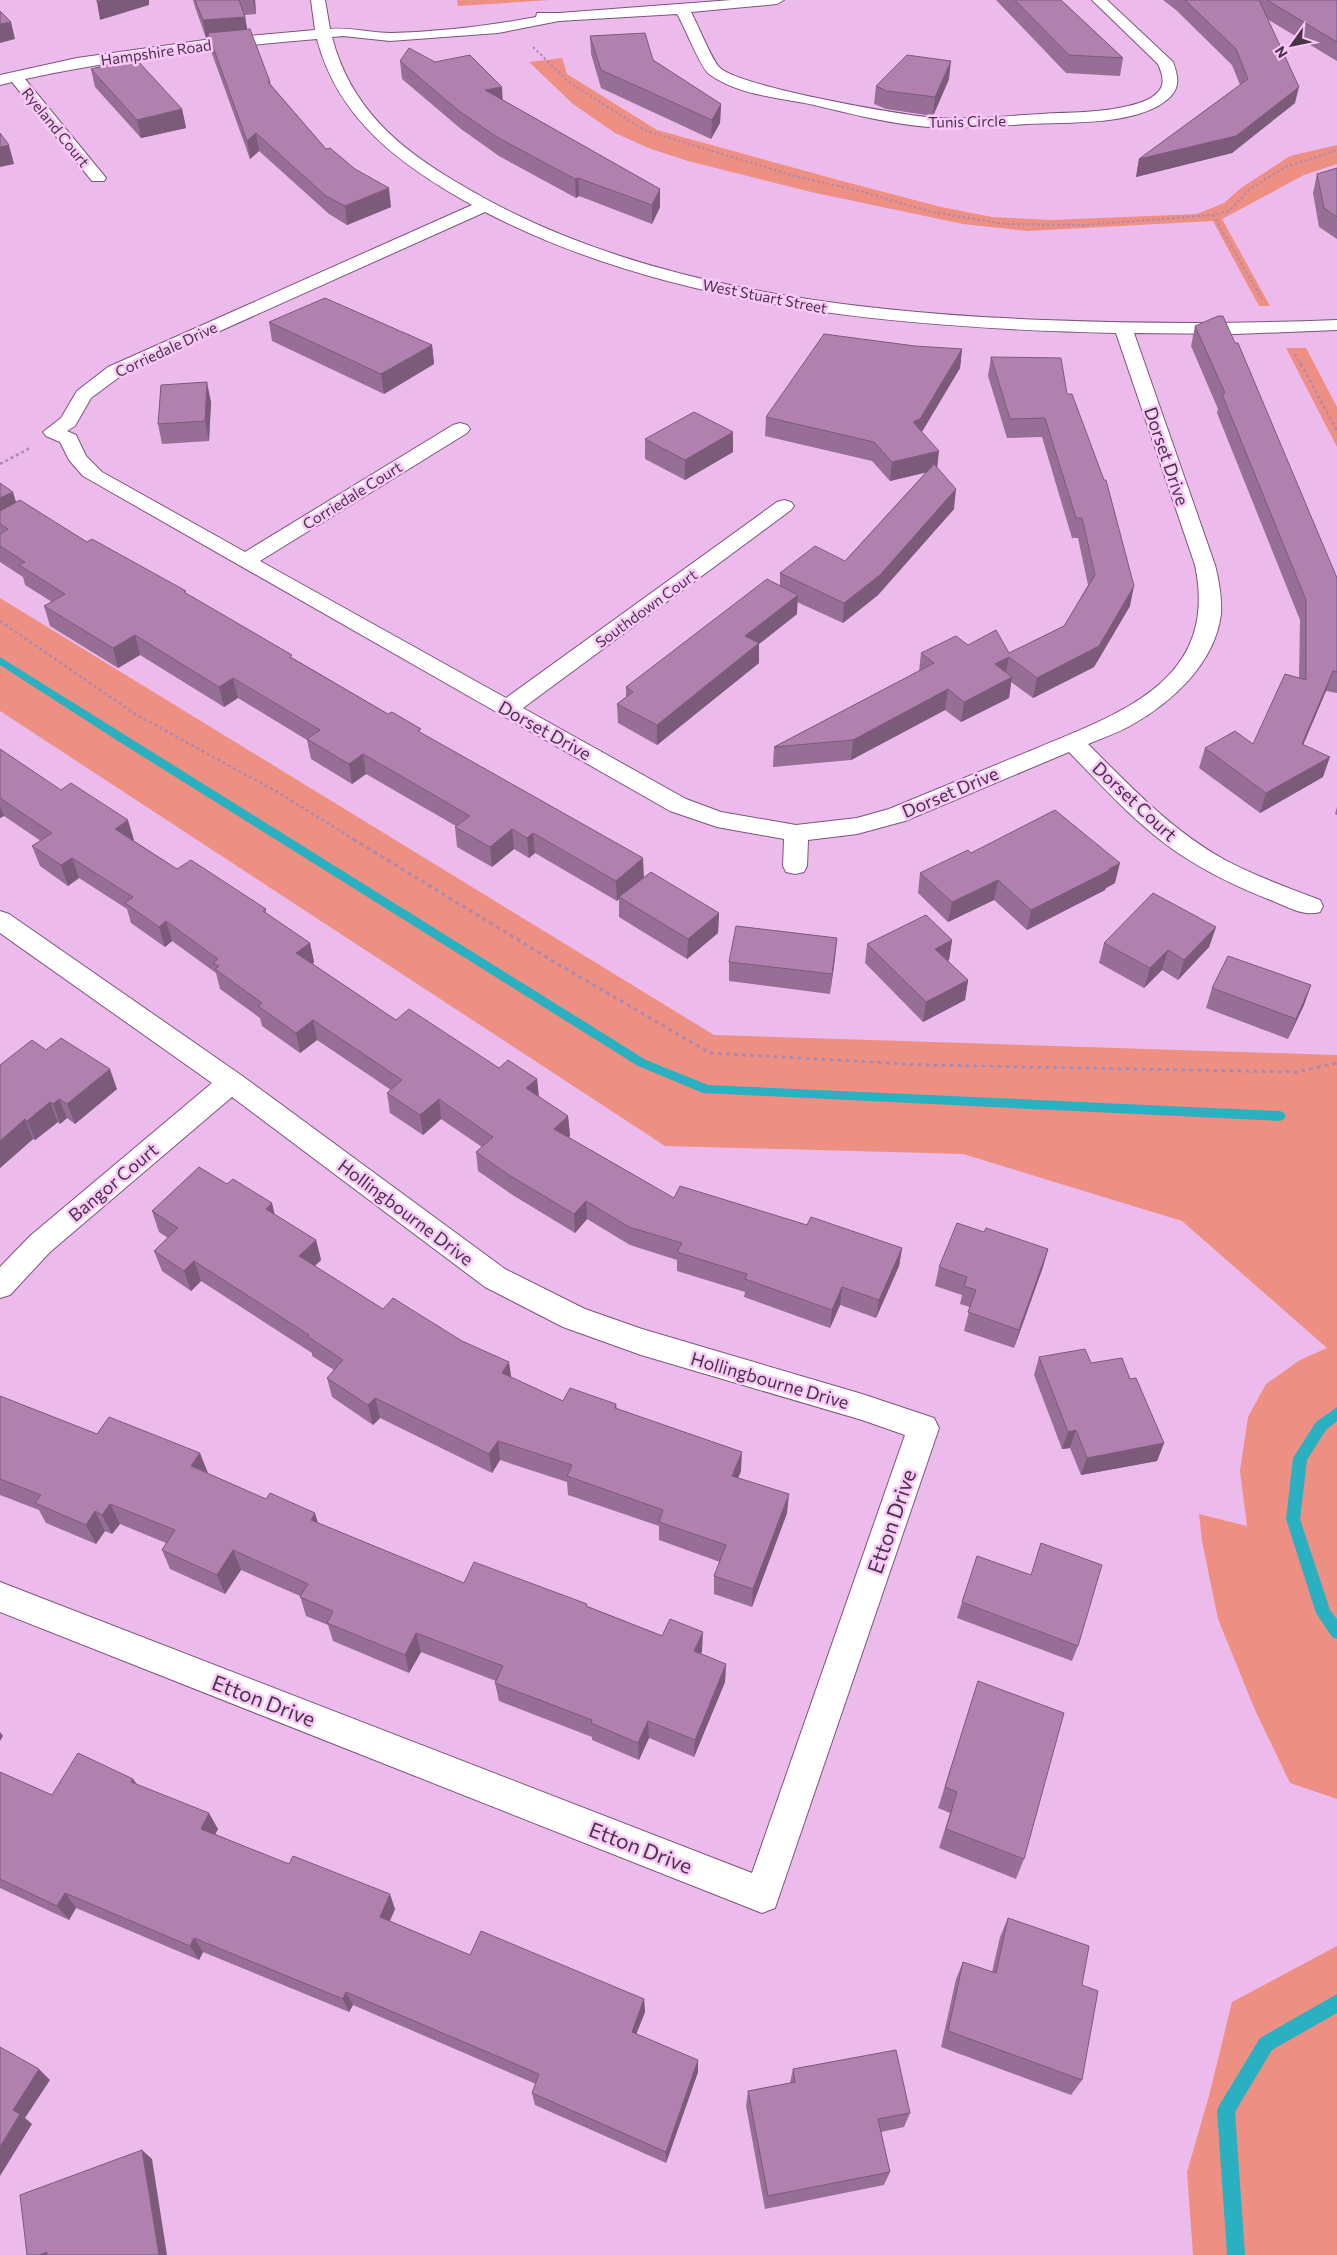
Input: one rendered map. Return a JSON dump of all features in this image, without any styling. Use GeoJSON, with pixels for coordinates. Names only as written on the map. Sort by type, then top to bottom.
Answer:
{"type":"FeatureCollection","features":[{"type":"Feature","properties":{"kind":"street","name":"West Stuart Street"},"geometry":{"type":"LineString","coordinates":[[318,0],[324,34],[339,80],[380,133],[429,173],[485,206],[541,232],[629,264],[753,295],[820,307],[889,316],[989,324],[1123,328],[1337,325]]}},
{"type":"Feature","properties":{"kind":"street","name":"Hampshire Road"},"geometry":{"type":"LineString","coordinates":[[498,14],[560,17],[682,9],[777,0]]}},
{"type":"Feature","properties":{"kind":"street","name":"Tunis Circle"},"geometry":{"type":"LineString","coordinates":[[682,9],[712,69],[727,79],[756,88],[889,117],[928,122],[959,123],[1106,115],[1146,106],[1159,99],[1168,91],[1172,82],[1172,73],[1165,62],[1099,0]]}},
{"type":"Feature","properties":{"kind":"street","name":"Hampshire Road"},"geometry":{"type":"LineString","coordinates":[[343,32],[390,37],[498,29],[560,17]]}},
{"type":"Feature","properties":{"kind":"street","name":"Hampshire Road"},"geometry":{"type":"LineString","coordinates":[[8,78],[146,52],[205,44],[343,32],[380,23]]}},
{"type":"Feature","properties":{"kind":"street","name":"Ryeland Court"},"geometry":{"type":"LineString","coordinates":[[8,78],[98,178]]}},
{"type":"Feature","properties":{"kind":"street","name":"Corriedale Drive"},"geometry":{"type":"LineString","coordinates":[[374,634],[95,476],[80,463],[71,450],[69,439],[53,432],[68,422],[84,395],[115,371],[485,206]]}},
{"type":"Feature","properties":{"kind":"street","name":"Dorset Drive"},"geometry":{"type":"LineString","coordinates":[[374,634],[678,805],[717,819],[796,833],[856,826],[897,815],[1121,721],[1150,704],[1174,684],[1192,662],[1206,633],[1210,609],[1210,591],[1205,565],[1123,328]]}},
{"type":"Feature","properties":{"kind":"street","name":"Corriedale Court"},"geometry":{"type":"LineString","coordinates":[[245,561],[460,429]]}},
{"type":"Feature","properties":{"kind":"street","name":"Southdown Court"},"geometry":{"type":"LineString","coordinates":[[507,709],[784,506]]}},
{"type":"Feature","properties":{"kind":"street","name":"Dorset Court"},"geometry":{"type":"LineString","coordinates":[[1072,741],[1163,831],[1195,853],[1256,885],[1311,906]]}},
{"type":"Feature","properties":{"kind":"street"},"geometry":{"type":"LineString","coordinates":[[794,866],[796,833]]}},
{"type":"Feature","properties":{"kind":"street","name":"Hollingbourne Drive"},"geometry":{"type":"LineString","coordinates":[[0,920],[231,1082],[495,1278],[574,1318],[641,1342],[862,1407]]}},
{"type":"Feature","properties":{"kind":"street","name":"Bangor Court"},"geometry":{"type":"LineString","coordinates":[[0,1286],[40,1244],[231,1082]]}},
{"type":"Feature","properties":{"kind":"street","name":"Etton Drive"},"geometry":{"type":"LineString","coordinates":[[0,1596],[762,1894],[923,1428],[862,1407]]}},
{"type":"Feature","properties":{"kind":"path"},"geometry":{"type":"LineString","coordinates":[[529,44],[570,83],[646,131],[795,176],[860,191],[932,212],[1005,224],[1074,225],[1214,215],[1229,211],[1250,189],[1285,167],[1337,150]]}},
{"type":"Feature","properties":{"kind":"path"},"geometry":{"type":"LineString","coordinates":[[1214,215],[1267,307]]}},
{"type":"Feature","properties":{"kind":"path"},"geometry":{"type":"LineString","coordinates":[[1291,347],[1337,431]]}},
{"type":"Feature","properties":{"kind":"path"},"geometry":{"type":"LineString","coordinates":[[0,621],[135,714],[278,793],[556,963],[710,1053],[925,1065],[1286,1072],[1296,1072],[1337,1063]]}},
{"type":"Feature","properties":{"kind":"shaded area"},"geometry":{"type":"Polygon","coordinates":[[[457,0],[551,0],[458,6],[457,0]]]}},
{"type":"Feature","properties":{"kind":"shaded area"},"geometry":{"type":"Polygon","coordinates":[[[562,58],[567,74],[657,130],[941,207],[992,217],[1051,220],[1197,214],[1224,203],[1241,188],[1290,156],[1337,145],[1337,164],[1304,175],[1222,219],[1270,306],[1259,306],[1213,221],[1028,231],[963,224],[811,192],[688,161],[651,149],[615,133],[573,104],[529,62],[562,58]]]}},
{"type":"Feature","properties":{"kind":"shaded area"},"geometry":{"type":"Polygon","coordinates":[[[1286,348],[1306,348],[1337,407],[1337,447],[1286,348]]]}},
{"type":"Feature","properties":{"kind":"shaded area"},"geometry":{"type":"Polygon","coordinates":[[[0,598],[714,1035],[1337,1055],[1337,1799],[1290,1783],[1255,1710],[1218,1619],[1202,1541],[1199,1514],[1247,1526],[1240,1471],[1248,1417],[1266,1384],[1300,1360],[1327,1348],[1182,1221],[963,1154],[665,1146],[0,711],[0,598]]]}},
{"type":"Feature","properties":{"kind":"shaded area"},"geometry":{"type":"Polygon","coordinates":[[[1337,1946],[1337,2255],[1193,2255],[1187,2172],[1209,2096],[1232,2002],[1337,1946]]]}},
{"type":"Feature","properties":{"kind":"building"},"geometry":{"type":"Polygon","coordinates":[[[195,0],[239,0],[245,17],[203,20],[195,0]]]}},
{"type":"Feature","properties":{"kind":"building"},"geometry":{"type":"Polygon","coordinates":[[[1015,0],[1061,0],[1123,58],[1069,55],[1015,0]]]}},
{"type":"Feature","properties":{"kind":"building"},"geometry":{"type":"Polygon","coordinates":[[[1185,0],[1259,0],[1299,87],[1236,136],[1139,159],[1248,79],[1236,49],[1185,0]]]}},
{"type":"Feature","properties":{"kind":"building"},"geometry":{"type":"Polygon","coordinates":[[[1267,0],[1337,0],[1337,42],[1267,0]]]}},
{"type":"Feature","properties":{"kind":"building"},"geometry":{"type":"Polygon","coordinates":[[[0,11],[11,22],[0,24],[0,11]]]}},
{"type":"Feature","properties":{"kind":"building"},"geometry":{"type":"Polygon","coordinates":[[[250,29],[270,82],[268,82],[326,149],[330,148],[355,169],[389,188],[345,206],[326,196],[256,133],[247,141],[208,33],[250,29]]]}},
{"type":"Feature","properties":{"kind":"building"},"geometry":{"type":"Polygon","coordinates":[[[645,33],[653,60],[721,104],[712,120],[601,70],[590,36],[645,33]]]}},
{"type":"Feature","properties":{"kind":"building"},"geometry":{"type":"Polygon","coordinates":[[[409,48],[435,62],[470,55],[502,87],[485,90],[660,189],[652,205],[578,178],[575,179],[497,137],[459,111],[400,61],[409,48]]]}},
{"type":"Feature","properties":{"kind":"building"},"geometry":{"type":"Polygon","coordinates":[[[907,55],[951,61],[935,97],[887,91],[876,86],[907,55]]]}},
{"type":"Feature","properties":{"kind":"building"},"geometry":{"type":"Polygon","coordinates":[[[136,59],[182,109],[137,120],[91,69],[136,59]]]}},
{"type":"Feature","properties":{"kind":"building"},"geometry":{"type":"Polygon","coordinates":[[[0,133],[9,145],[0,147],[0,133]]]}},
{"type":"Feature","properties":{"kind":"building"},"geometry":{"type":"Polygon","coordinates":[[[1337,168],[1337,217],[1324,208],[1317,174],[1337,168]]]}},
{"type":"Feature","properties":{"kind":"building"},"geometry":{"type":"Polygon","coordinates":[[[325,298],[432,345],[381,374],[269,322],[325,298]]]}},
{"type":"Feature","properties":{"kind":"building"},"geometry":{"type":"Polygon","coordinates":[[[1218,316],[1223,316],[1235,343],[1238,343],[1337,578],[1337,672],[1333,671],[1302,744],[1330,757],[1266,793],[1205,748],[1235,731],[1253,744],[1285,674],[1306,680],[1306,600],[1222,394],[1225,393],[1195,326],[1218,316]]]}},
{"type":"Feature","properties":{"kind":"building"},"geometry":{"type":"Polygon","coordinates":[[[824,334],[915,346],[962,349],[920,419],[913,422],[939,451],[892,462],[874,442],[766,417],[824,334]]]}},
{"type":"Feature","properties":{"kind":"building"},"geometry":{"type":"Polygon","coordinates":[[[991,357],[1061,358],[1067,394],[1072,394],[1104,480],[1106,480],[1134,586],[1099,646],[1037,678],[1009,657],[995,664],[1012,677],[964,702],[948,689],[853,740],[774,747],[934,663],[921,653],[956,636],[968,645],[996,630],[1009,653],[1064,626],[1095,575],[1082,518],[1076,518],[1045,418],[1010,419],[991,357]]]}},
{"type":"Feature","properties":{"kind":"building"},"geometry":{"type":"Polygon","coordinates":[[[207,382],[205,421],[158,424],[161,385],[207,382]]]}},
{"type":"Feature","properties":{"kind":"building"},"geometry":{"type":"Polygon","coordinates":[[[694,412],[733,432],[685,460],[645,439],[694,412]]]}},
{"type":"Feature","properties":{"kind":"building"},"geometry":{"type":"Polygon","coordinates":[[[934,464],[956,489],[880,575],[844,603],[780,573],[815,546],[845,561],[934,464]]]}},
{"type":"Feature","properties":{"kind":"building"},"geometry":{"type":"Polygon","coordinates":[[[0,483],[13,492],[0,498],[0,483]]]}},
{"type":"Feature","properties":{"kind":"building"},"geometry":{"type":"Polygon","coordinates":[[[20,500],[87,542],[92,539],[186,591],[184,592],[292,655],[290,657],[388,714],[392,712],[421,729],[418,731],[643,858],[616,881],[533,833],[527,838],[512,829],[490,847],[455,827],[470,816],[363,754],[349,764],[307,739],[320,730],[233,678],[219,687],[135,635],[113,648],[44,606],[65,594],[19,565],[25,562],[0,546],[0,534],[8,529],[0,524],[0,511],[20,500]]]}},
{"type":"Feature","properties":{"kind":"building"},"geometry":{"type":"Polygon","coordinates":[[[767,579],[798,595],[745,636],[759,643],[657,725],[617,704],[633,692],[626,687],[767,579]]]}},
{"type":"Feature","properties":{"kind":"building"},"geometry":{"type":"Polygon","coordinates":[[[0,749],[61,790],[71,783],[128,820],[115,829],[177,869],[191,860],[266,909],[263,911],[310,943],[296,953],[396,1020],[409,1009],[499,1068],[508,1060],[537,1079],[526,1088],[568,1116],[554,1129],[674,1198],[680,1186],[807,1225],[811,1217],[902,1248],[879,1300],[842,1287],[832,1310],[745,1279],[747,1274],[677,1252],[682,1243],[629,1227],[586,1201],[574,1214],[509,1175],[476,1152],[493,1137],[439,1099],[420,1115],[387,1093],[402,1080],[313,1020],[296,1033],[258,1006],[262,1003],[215,969],[219,966],[213,963],[218,959],[166,921],[159,927],[125,903],[133,897],[72,858],[61,865],[32,846],[52,833],[0,798],[0,749]]]}},
{"type":"Feature","properties":{"kind":"building"},"geometry":{"type":"Polygon","coordinates":[[[1055,810],[1120,863],[1110,870],[1031,910],[998,880],[952,902],[920,873],[968,850],[971,853],[1055,810]]]}},
{"type":"Feature","properties":{"kind":"building"},"geometry":{"type":"Polygon","coordinates":[[[651,872],[719,913],[688,939],[619,897],[651,872]]]}},
{"type":"Feature","properties":{"kind":"building"},"geometry":{"type":"Polygon","coordinates":[[[1153,893],[1216,927],[1184,960],[1168,950],[1150,968],[1104,943],[1153,893]]]}},
{"type":"Feature","properties":{"kind":"building"},"geometry":{"type":"Polygon","coordinates":[[[926,915],[952,940],[935,949],[968,980],[926,1002],[867,944],[926,915]]]}},
{"type":"Feature","properties":{"kind":"building"},"geometry":{"type":"Polygon","coordinates":[[[736,926],[837,938],[832,974],[729,962],[736,926]]]}},
{"type":"Feature","properties":{"kind":"building"},"geometry":{"type":"Polygon","coordinates":[[[1228,956],[1311,985],[1296,1019],[1212,988],[1228,956]]]}},
{"type":"Feature","properties":{"kind":"building"},"geometry":{"type":"Polygon","coordinates":[[[61,1038],[110,1069],[67,1104],[59,1099],[53,1104],[50,1102],[27,1121],[25,1119],[0,1141],[0,1065],[32,1040],[46,1050],[61,1038]]]}},
{"type":"Feature","properties":{"kind":"building"},"geometry":{"type":"Polygon","coordinates":[[[199,1167],[227,1184],[233,1179],[272,1203],[266,1209],[316,1240],[299,1256],[383,1309],[393,1298],[462,1341],[509,1362],[502,1373],[563,1401],[570,1388],[616,1404],[615,1408],[742,1452],[732,1476],[789,1494],[753,1589],[714,1576],[726,1545],[659,1522],[663,1510],[567,1476],[572,1465],[498,1441],[489,1454],[375,1398],[368,1405],[327,1378],[343,1360],[307,1336],[309,1335],[194,1261],[184,1271],[154,1251],[178,1228],[152,1211],[199,1167]]]}},
{"type":"Feature","properties":{"kind":"building"},"geometry":{"type":"Polygon","coordinates":[[[957,1223],[984,1232],[986,1228],[1048,1249],[1019,1330],[968,1312],[976,1290],[964,1286],[967,1277],[939,1267],[957,1223]]]}},
{"type":"Feature","properties":{"kind":"building"},"geometry":{"type":"Polygon","coordinates":[[[1085,1349],[1091,1363],[1122,1358],[1130,1379],[1136,1378],[1164,1443],[1087,1458],[1076,1430],[1068,1432],[1039,1357],[1085,1349]]]}},
{"type":"Feature","properties":{"kind":"building"},"geometry":{"type":"Polygon","coordinates":[[[0,1396],[97,1434],[109,1417],[200,1453],[191,1466],[266,1499],[270,1493],[315,1513],[311,1520],[464,1583],[474,1562],[587,1604],[586,1606],[662,1636],[670,1619],[703,1632],[694,1651],[726,1664],[695,1740],[648,1721],[638,1743],[591,1723],[592,1720],[495,1683],[503,1666],[416,1633],[405,1655],[327,1623],[333,1611],[300,1597],[308,1584],[233,1550],[217,1575],[162,1550],[175,1530],[110,1504],[102,1515],[95,1511],[86,1525],[35,1503],[41,1495],[0,1479],[0,1396]]]}},
{"type":"Feature","properties":{"kind":"building"},"geometry":{"type":"Polygon","coordinates":[[[1041,1543],[1102,1565],[1078,1646],[962,1602],[977,1556],[1031,1575],[1041,1543]]]}},
{"type":"Feature","properties":{"kind":"building"},"geometry":{"type":"Polygon","coordinates":[[[978,1681],[1064,1713],[1024,1859],[946,1829],[957,1792],[945,1787],[978,1681]]]}},
{"type":"Feature","properties":{"kind":"building"},"geometry":{"type":"Polygon","coordinates":[[[78,1753],[133,1779],[131,1782],[209,1813],[201,1829],[289,1864],[293,1856],[390,1894],[380,1917],[470,1955],[481,1931],[644,1999],[632,2032],[698,2060],[666,2152],[532,2093],[539,2074],[346,1992],[343,1999],[194,1938],[190,1946],[65,1893],[57,1906],[0,1879],[0,1772],[52,1795],[78,1753]]]}},
{"type":"Feature","properties":{"kind":"building"},"geometry":{"type":"Polygon","coordinates":[[[1008,1918],[1089,1946],[1082,1985],[1098,1991],[1082,2080],[948,2031],[963,1962],[996,1973],[1008,1918]]]}},
{"type":"Feature","properties":{"kind":"building"},"geometry":{"type":"Polygon","coordinates":[[[0,2047],[39,2069],[13,2110],[20,2114],[0,2147],[0,2047]]]}},
{"type":"Feature","properties":{"kind":"building"},"geometry":{"type":"Polygon","coordinates":[[[896,2050],[910,2113],[878,2119],[890,2172],[768,2196],[748,2091],[795,2082],[793,2069],[896,2050]]]}},
{"type":"Feature","properties":{"kind":"building"},"geometry":{"type":"Polygon","coordinates":[[[142,2150],[159,2255],[47,2255],[47,2252],[39,2255],[27,2255],[20,2195],[142,2150]]]}},
{"type":"Feature","properties":{"kind":"waterway"},"geometry":{"type":"LineString","coordinates":[[0,660],[122,739],[642,1063],[707,1090],[1280,1116]]}},
{"type":"Feature","properties":{"kind":"waterway"},"geometry":{"type":"LineString","coordinates":[[1337,1413],[1321,1426],[1300,1458],[1293,1519],[1324,1613],[1337,1632]]}},
{"type":"Feature","properties":{"kind":"waterway"},"geometry":{"type":"LineString","coordinates":[[1236,2255],[1226,2110],[1266,2044],[1337,2003]]}}]}
